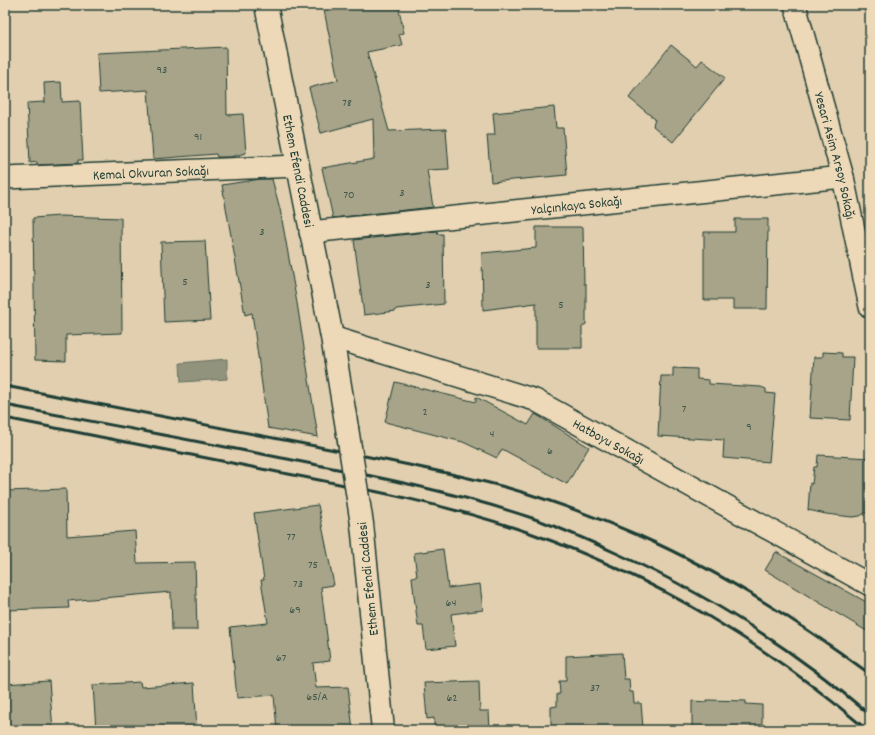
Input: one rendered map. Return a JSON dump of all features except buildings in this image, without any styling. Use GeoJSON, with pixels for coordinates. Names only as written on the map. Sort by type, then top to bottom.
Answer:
{"type":"FeatureCollection","features":[{"type":"Feature","properties":{"kind":"main road","name":"Ethem Efendi Caddesi"},"geometry":{"type":"LineString","coordinates":[[266,5],[332,337],[347,428],[362,524],[383,730]]}},
{"type":"Feature","properties":{"kind":"street","name":"Yesari Asim Arsoy Sokağı"},"geometry":{"type":"LineString","coordinates":[[795,5],[843,177],[870,307]]}},
{"type":"Feature","properties":{"kind":"street","name":"Kemal Okvuran Sokağı"},"geometry":{"type":"LineString","coordinates":[[5,178],[297,166]]}},
{"type":"Feature","properties":{"kind":"street","name":"Yalçınkaya Sokağı"},"geometry":{"type":"LineString","coordinates":[[310,232],[843,177]]}},
{"type":"Feature","properties":{"kind":"street","name":"Hatboyu Sokağı"},"geometry":{"type":"LineString","coordinates":[[332,337],[535,400],[870,585]]}},
{"type":"Feature","properties":{"kind":"shaded area"},"geometry":{"type":"Polygon","coordinates":[[[227,359],[227,379],[181,382],[180,363],[227,359]]]}},
{"type":"Feature","properties":{"kind":"railway"},"geometry":{"type":"LineString","coordinates":[[5,386],[410,465],[458,475],[539,497],[640,536],[700,565],[759,599],[815,635],[870,674]]}},
{"type":"Feature","properties":{"kind":"railway"},"geometry":{"type":"LineString","coordinates":[[5,405],[374,476],[469,499],[543,522],[565,530],[652,570],[718,606],[781,646],[870,715]]}},
{"type":"Feature","properties":{"kind":"railway"},"geometry":{"type":"LineString","coordinates":[[5,418],[395,496],[463,512],[530,533],[576,550],[621,570],[708,616],[790,669],[867,730]]}}]}
